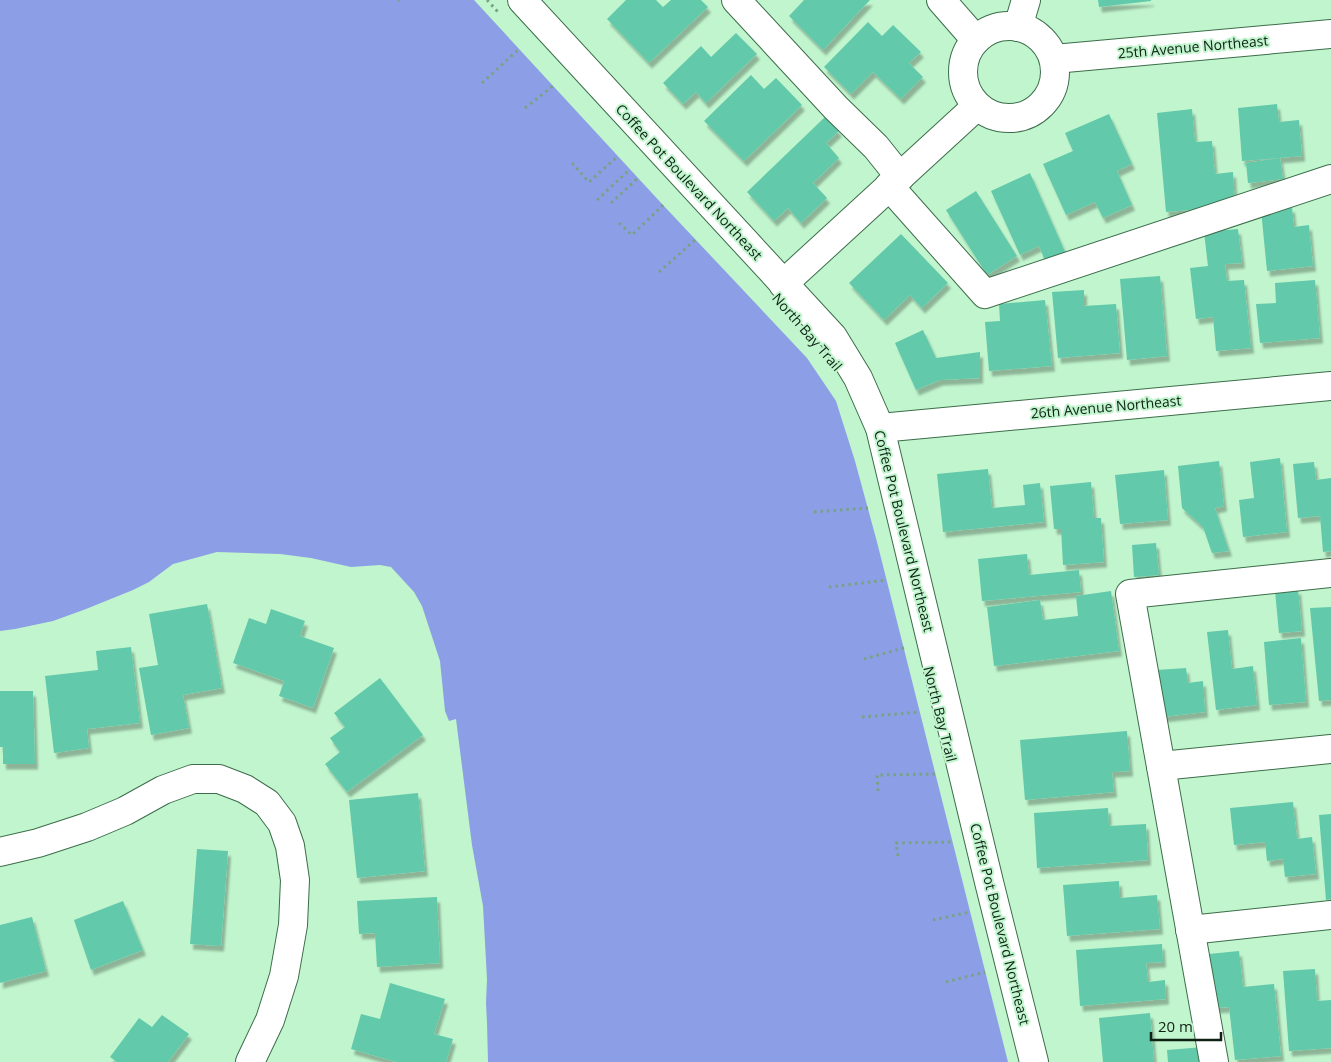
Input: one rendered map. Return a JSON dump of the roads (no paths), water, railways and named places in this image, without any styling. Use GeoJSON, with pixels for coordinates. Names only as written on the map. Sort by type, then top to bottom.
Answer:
{"type":"FeatureCollection","features":[{"type":"Feature","properties":{"kind":"street"},"geometry":{"type":"LineString","coordinates":[[736,0],[836,108],[876,147],[895,182],[985,294],[1331,179]]}},
{"type":"Feature","properties":{"kind":"street"},"geometry":{"type":"LineString","coordinates":[[941,0],[976,40]]}},
{"type":"Feature","properties":{"kind":"street"},"geometry":{"type":"LineString","coordinates":[[1018,28],[1026,0]]}},
{"type":"Feature","properties":{"kind":"street","name":"Coffee Pot Boulevard Northeast"},"geometry":{"type":"LineString","coordinates":[[511,7],[833,337],[858,378],[880,428],[1034,1062]]}},
{"type":"Feature","properties":{"kind":"street"},"geometry":{"type":"LineString","coordinates":[[1002,27],[1018,28],[1028,30],[1047,46],[1054,59],[1054,83],[1049,95],[1039,107],[1027,114],[1012,119],[990,115],[977,106],[965,87],[962,72],[967,53],[976,40],[986,32],[1002,27]]}},
{"type":"Feature","properties":{"kind":"street","name":"25th Avenue Northeast"},"geometry":{"type":"LineString","coordinates":[[1054,59],[1331,34]]}},
{"type":"Feature","properties":{"kind":"street"},"geometry":{"type":"LineString","coordinates":[[783,284],[977,106]]}},
{"type":"Feature","properties":{"kind":"street","name":"26th Avenue Northeast"},"geometry":{"type":"LineString","coordinates":[[880,428],[1331,386]]}},
{"type":"Feature","properties":{"kind":"street"},"geometry":{"type":"LineString","coordinates":[[1214,1062],[1130,594],[1331,572]]}},
{"type":"Feature","properties":{"kind":"street"},"geometry":{"type":"LineString","coordinates":[[1161,766],[1331,749]]}},
{"type":"Feature","properties":{"kind":"street"},"geometry":{"type":"LineString","coordinates":[[0,852],[87,828],[163,790],[193,779],[219,779],[245,789],[267,803],[282,823],[290,846],[295,880],[293,924],[284,976],[273,1012],[250,1062]]}},
{"type":"Feature","properties":{"kind":"street"},"geometry":{"type":"LineString","coordinates":[[1190,930],[1331,915]]}},
{"type":"Feature","properties":{"kind":"water"},"geometry":{"type":"Polygon","coordinates":[[[0,0],[474,0],[807,358],[836,401],[877,542],[1008,1062],[488,1062],[487,979],[483,906],[472,845],[456,719],[449,721],[445,711],[440,661],[422,606],[414,592],[391,567],[380,565],[351,567],[311,558],[280,554],[217,552],[173,564],[149,582],[86,609],[53,621],[0,631],[0,0]]]}}]}
